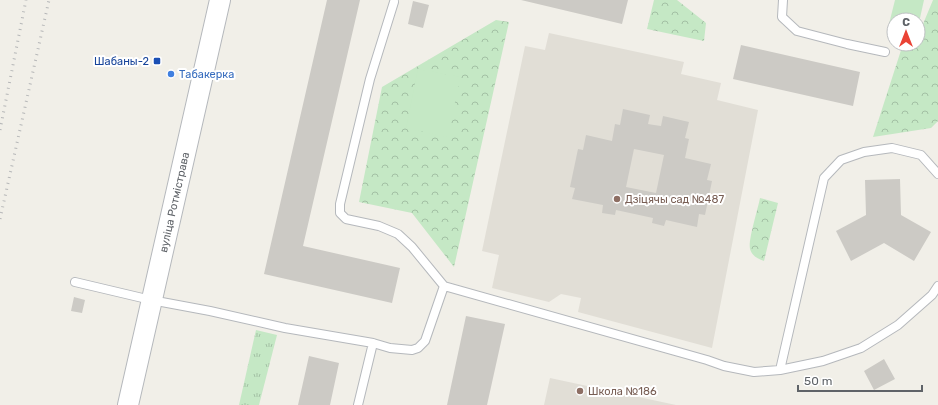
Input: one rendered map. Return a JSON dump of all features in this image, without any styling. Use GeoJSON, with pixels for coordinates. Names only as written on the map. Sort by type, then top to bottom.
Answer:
{"type":"FeatureCollection","features":[{"type":"Feature","properties":{"kind":"street","name":"вуліца Ротмістрава"},"geometry":{"type":"LineString","coordinates":[[128,405],[220,0]]}},
{"type":"Feature","properties":{"kind":"lane"},"geometry":{"type":"LineString","coordinates":[[783,0],[782,17],[797,31],[885,52]]}},
{"type":"Feature","properties":{"kind":"lane"},"geometry":{"type":"LineString","coordinates":[[394,2],[370,79],[340,204],[340,213],[346,219],[379,226],[398,234],[412,247],[444,286],[724,366],[754,372],[780,370],[823,361],[861,348],[898,325],[932,295],[938,286]]}},
{"type":"Feature","properties":{"kind":"lane"},"geometry":{"type":"LineString","coordinates":[[780,370],[824,178],[841,160],[864,152],[892,148],[921,155],[938,174]]}},
{"type":"Feature","properties":{"kind":"lane"},"geometry":{"type":"LineString","coordinates":[[75,282],[151,300],[210,311],[285,328],[373,343],[390,348],[412,350],[418,348],[425,341],[444,286]]}},
{"type":"Feature","properties":{"kind":"lane"},"geometry":{"type":"LineString","coordinates":[[358,405],[373,343]]}},
{"type":"Feature","properties":{"kind":"shaded area","name":"Дзіцячы сад №487"},"geometry":{"type":"Polygon","coordinates":[[[549,33],[684,62],[681,74],[721,83],[717,100],[758,110],[712,348],[578,312],[581,298],[561,294],[549,302],[492,288],[499,255],[482,251],[525,46],[545,50],[549,33]]]}},
{"type":"Feature","properties":{"kind":"shaded area","name":"Школа №186"},"geometry":{"type":"Polygon","coordinates":[[[550,378],[676,405],[544,405],[550,378]]]}},
{"type":"Feature","properties":{"kind":"green space"},"geometry":{"type":"Polygon","coordinates":[[[654,0],[677,0],[706,23],[704,41],[647,29],[654,0]]]}},
{"type":"Feature","properties":{"kind":"green space"},"geometry":{"type":"Polygon","coordinates":[[[895,0],[924,0],[921,12],[892,12],[895,0]]]}},
{"type":"Feature","properties":{"kind":"green space"},"geometry":{"type":"Polygon","coordinates":[[[933,0],[938,0],[938,121],[931,128],[873,137],[900,52],[926,52],[926,17],[933,0]]]}},
{"type":"Feature","properties":{"kind":"green space"},"geometry":{"type":"Polygon","coordinates":[[[496,20],[509,22],[454,267],[412,213],[359,202],[382,87],[496,20]]]}},
{"type":"Feature","properties":{"kind":"green space"},"geometry":{"type":"Polygon","coordinates":[[[418,69],[460,77],[448,137],[406,128],[418,69]]]}},
{"type":"Feature","properties":{"kind":"green space"},"geometry":{"type":"Polygon","coordinates":[[[760,198],[778,203],[764,261],[752,254],[750,249],[752,232],[760,198]]]}},
{"type":"Feature","properties":{"kind":"green space"},"geometry":{"type":"Polygon","coordinates":[[[256,330],[277,335],[259,405],[239,405],[256,330]]]}},
{"type":"Feature","properties":{"kind":"building"},"geometry":{"type":"Polygon","coordinates":[[[327,0],[360,0],[303,246],[400,268],[392,303],[264,274],[327,0]]]}},
{"type":"Feature","properties":{"kind":"building"},"geometry":{"type":"Polygon","coordinates":[[[521,0],[628,0],[622,24],[521,0]]]}},
{"type":"Feature","properties":{"kind":"building"},"geometry":{"type":"Polygon","coordinates":[[[413,1],[429,5],[423,28],[408,24],[413,1]]]}},
{"type":"Feature","properties":{"kind":"building"},"geometry":{"type":"Polygon","coordinates":[[[741,45],[860,72],[853,106],[733,79],[741,45]]]}},
{"type":"Feature","properties":{"kind":"building"},"geometry":{"type":"Polygon","coordinates":[[[623,109],[650,115],[648,124],[661,126],[663,116],[689,122],[685,138],[689,139],[685,158],[711,164],[707,180],[712,181],[705,215],[699,214],[697,227],[666,220],[664,226],[652,223],[653,218],[616,210],[615,215],[602,213],[603,205],[572,199],[575,188],[570,187],[578,149],[583,150],[586,135],[612,141],[615,124],[620,125],[623,109]],[[634,149],[626,187],[656,193],[664,155],[634,149]]]}},
{"type":"Feature","properties":{"kind":"building"},"geometry":{"type":"Polygon","coordinates":[[[900,179],[901,215],[931,232],[914,261],[884,243],[851,261],[836,231],[866,215],[865,180],[900,179]]]}},
{"type":"Feature","properties":{"kind":"building"},"geometry":{"type":"Polygon","coordinates":[[[74,297],[85,300],[82,313],[71,311],[74,297]]]}},
{"type":"Feature","properties":{"kind":"building"},"geometry":{"type":"Polygon","coordinates":[[[466,316],[505,324],[487,405],[447,405],[466,316]]]}},
{"type":"Feature","properties":{"kind":"building"},"geometry":{"type":"Polygon","coordinates":[[[309,356],[339,363],[330,405],[298,405],[309,356]]]}},
{"type":"Feature","properties":{"kind":"building"},"geometry":{"type":"Polygon","coordinates":[[[884,359],[895,379],[874,390],[864,371],[884,359]]]}},
{"type":"Feature","properties":{"kind":"railway"},"geometry":{"type":"LineString","coordinates":[[0,130],[26,0]]}},
{"type":"Feature","properties":{"kind":"railway"},"geometry":{"type":"LineString","coordinates":[[0,219],[49,0]]}},
{"type":"Feature","properties":{"kind":"place","name":"Шабаны-2"},"geometry":{"type":"Point","coordinates":[157,61]}},
{"type":"Feature","properties":{"kind":"place","name":"Табакерка"},"geometry":{"type":"Point","coordinates":[171,74]}},
{"type":"Feature","properties":{"kind":"place","name":"Дзіцячы сад №487"},"geometry":{"type":"Point","coordinates":[617,199]}},
{"type":"Feature","properties":{"kind":"place","name":"Школа №186"},"geometry":{"type":"Point","coordinates":[580,391]}}]}
